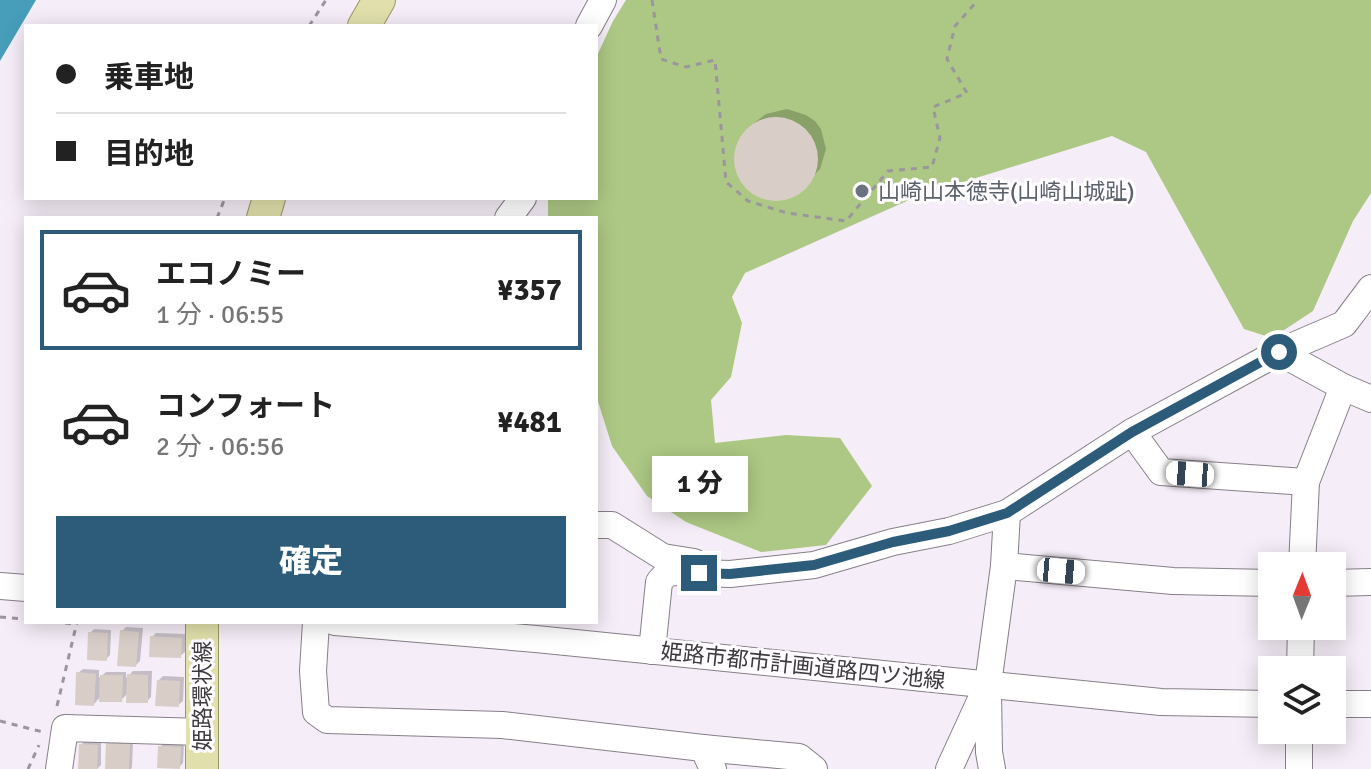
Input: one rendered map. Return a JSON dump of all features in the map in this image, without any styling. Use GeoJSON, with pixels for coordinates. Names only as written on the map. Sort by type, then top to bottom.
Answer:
{"type":"FeatureCollection","features":[{"type":"Feature","properties":{"kind":"main road"},"geometry":{"type":"LineString","coordinates":[[365,24],[379,0]]}},
{"type":"Feature","properties":{"kind":"main road","name":"姫路環状線"},"geometry":{"type":"LineString","coordinates":[[202,624],[202,769]]}},
{"type":"Feature","properties":{"kind":"street"},"geometry":{"type":"LineString","coordinates":[[590,24],[603,0]]}},
{"type":"Feature","properties":{"kind":"street"},"geometry":{"type":"LineString","coordinates":[[652,651],[659,582],[668,572],[730,574],[814,565],[1007,513],[1132,432],[1279,352],[1344,324],[1371,288]]}},
{"type":"Feature","properties":{"kind":"street"},"geometry":{"type":"LineString","coordinates":[[1279,352],[1371,399]]}},
{"type":"Feature","properties":{"kind":"street"},"geometry":{"type":"LineString","coordinates":[[1303,552],[1306,482],[1343,387]]}},
{"type":"Feature","properties":{"kind":"street"},"geometry":{"type":"LineString","coordinates":[[1132,432],[1161,472],[1306,482]]}},
{"type":"Feature","properties":{"kind":"street"},"geometry":{"type":"LineString","coordinates":[[598,523],[612,525],[663,557],[716,563],[824,551],[978,510],[1007,513]]}},
{"type":"Feature","properties":{"kind":"street"},"geometry":{"type":"LineString","coordinates":[[992,769],[988,684],[1004,566],[1007,513]]}},
{"type":"Feature","properties":{"kind":"street"},"geometry":{"type":"LineString","coordinates":[[1004,566],[1173,581],[1258,583]]}},
{"type":"Feature","properties":{"kind":"street"},"geometry":{"type":"LineString","coordinates":[[1346,583],[1371,582]]}},
{"type":"Feature","properties":{"kind":"street"},"geometry":{"type":"LineString","coordinates":[[0,586],[24,588]]}},
{"type":"Feature","properties":{"kind":"street"},"geometry":{"type":"LineString","coordinates":[[316,624],[313,671],[316,712],[327,720],[502,725],[708,758],[799,757],[814,769]]}},
{"type":"Feature","properties":{"kind":"street","name":"姫路市都市計画道路四ツ池線"},"geometry":{"type":"LineString","coordinates":[[385,624],[536,630],[652,651],[1161,702],[1258,704]]}},
{"type":"Feature","properties":{"kind":"street"},"geometry":{"type":"LineString","coordinates":[[949,769],[988,684]]}},
{"type":"Feature","properties":{"kind":"street"},"geometry":{"type":"LineString","coordinates":[[1346,704],[1371,704]]}},
{"type":"Feature","properties":{"kind":"street"},"geometry":{"type":"LineString","coordinates":[[59,769],[65,728],[203,732]]}},
{"type":"Feature","properties":{"kind":"street"},"geometry":{"type":"LineString","coordinates":[[1299,744],[1299,769]]}},
{"type":"Feature","properties":{"kind":"path"},"geometry":{"type":"LineString","coordinates":[[310,24],[326,0]]}},
{"type":"Feature","properties":{"kind":"path"},"geometry":{"type":"LineString","coordinates":[[652,0],[661,59],[686,67],[715,60],[726,182],[748,201],[787,213],[846,221],[888,171],[932,167],[940,138],[933,107],[967,93],[947,59],[955,26],[978,0]]}},
{"type":"Feature","properties":{"kind":"path"},"geometry":{"type":"LineString","coordinates":[[0,617],[24,619]]}},
{"type":"Feature","properties":{"kind":"path"},"geometry":{"type":"LineString","coordinates":[[57,706],[77,624]]}},
{"type":"Feature","properties":{"kind":"path"},"geometry":{"type":"LineString","coordinates":[[0,721],[51,734]]}},
{"type":"Feature","properties":{"kind":"path"},"geometry":{"type":"LineString","coordinates":[[28,769],[39,745]]}},
{"type":"Feature","properties":{"kind":"green space"},"geometry":{"type":"Polygon","coordinates":[[[626,0],[1371,0],[1371,193],[1353,221],[1313,311],[1272,338],[1244,329],[1146,152],[1112,136],[918,196],[745,273],[732,297],[742,323],[731,377],[711,400],[715,443],[786,435],[840,438],[872,486],[826,545],[761,552],[686,522],[647,496],[612,446],[598,401],[598,216],[548,216],[548,200],[598,200],[598,54],[626,0]]]}},
{"type":"Feature","properties":{"kind":"water"},"geometry":{"type":"Polygon","coordinates":[[[0,0],[36,0],[0,61],[0,0]]]}},
{"type":"Feature","properties":{"kind":"building"},"geometry":{"type":"Polygon","coordinates":[[[776,117],[799,124],[811,136],[818,159],[811,182],[799,194],[776,201],[753,194],[741,182],[734,159],[741,136],[753,124],[776,117]]]}},
{"type":"Feature","properties":{"kind":"building"},"geometry":{"type":"Polygon","coordinates":[[[120,630],[139,632],[136,667],[117,666],[120,630]]]}},
{"type":"Feature","properties":{"kind":"building"},"geometry":{"type":"Polygon","coordinates":[[[88,632],[108,633],[107,661],[87,660],[88,632]]]}},
{"type":"Feature","properties":{"kind":"building"},"geometry":{"type":"Polygon","coordinates":[[[150,636],[182,638],[181,658],[149,657],[150,636]]]}},
{"type":"Feature","properties":{"kind":"building"},"geometry":{"type":"Polygon","coordinates":[[[76,672],[96,674],[94,706],[75,705],[76,672]]]}},
{"type":"Feature","properties":{"kind":"building"},"geometry":{"type":"Polygon","coordinates":[[[127,674],[148,675],[148,703],[126,703],[127,674]]]}},
{"type":"Feature","properties":{"kind":"building"},"geometry":{"type":"Polygon","coordinates":[[[100,675],[123,675],[122,702],[99,702],[100,675]]]}},
{"type":"Feature","properties":{"kind":"building"},"geometry":{"type":"Polygon","coordinates":[[[157,680],[180,681],[179,707],[155,706],[157,680]]]}},
{"type":"Feature","properties":{"kind":"building"},"geometry":{"type":"Polygon","coordinates":[[[106,743],[130,744],[129,769],[105,769],[106,743]]]}},
{"type":"Feature","properties":{"kind":"building"},"geometry":{"type":"Polygon","coordinates":[[[79,744],[98,745],[97,769],[78,769],[79,744]]]}},
{"type":"Feature","properties":{"kind":"building"},"geometry":{"type":"Polygon","coordinates":[[[158,746],[181,747],[180,769],[157,768],[158,746]]]}},
{"type":"Feature","properties":{"kind":"place","name":"山崎山本徳寺(山崎山城趾)"},"geometry":{"type":"Point","coordinates":[862,191]}},
{"type":"Feature","properties":{"kind":"route"},"geometry":{"type":"LineString","coordinates":[[699,573],[730,574],[814,565],[1007,513],[1132,432],[1279,352]]}}]}
